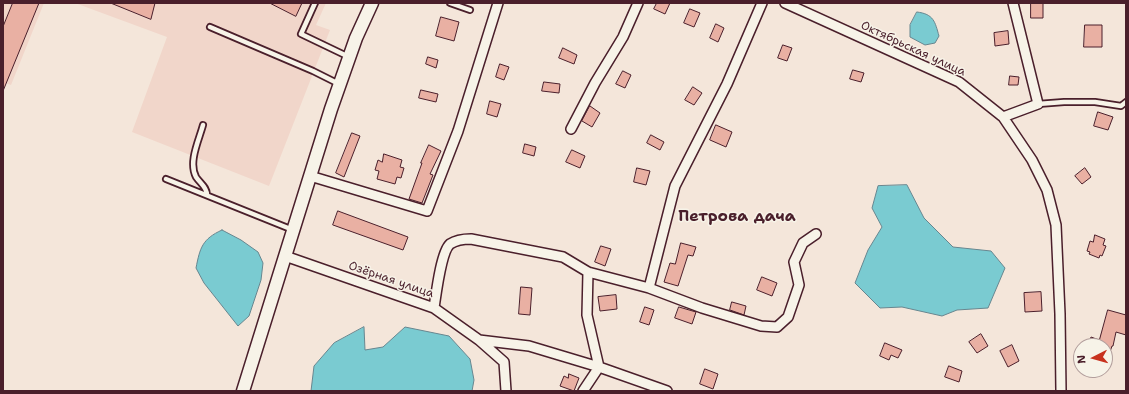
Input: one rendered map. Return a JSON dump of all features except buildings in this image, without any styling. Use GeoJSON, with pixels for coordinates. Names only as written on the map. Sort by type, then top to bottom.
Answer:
{"type":"FeatureCollection","features":[{"type":"Feature","properties":{"kind":"main road"},"geometry":{"type":"LineString","coordinates":[[243,391],[339,84],[372,3]]}},
{"type":"Feature","properties":{"kind":"street"},"geometry":{"type":"LineString","coordinates":[[310,176],[427,211],[458,131],[498,3]]}},
{"type":"Feature","properties":{"kind":"street"},"geometry":{"type":"LineString","coordinates":[[571,129],[595,83],[623,37],[638,3]]}},
{"type":"Feature","properties":{"kind":"street"},"geometry":{"type":"LineString","coordinates":[[649,288],[675,186],[727,84],[762,3]]}},
{"type":"Feature","properties":{"kind":"street","name":"Октябрьская улица"},"geometry":{"type":"LineString","coordinates":[[785,3],[960,82],[1003,117],[1032,160],[1048,190],[1056,225],[1060,314],[1061,391]]}},
{"type":"Feature","properties":{"kind":"street"},"geometry":{"type":"LineString","coordinates":[[1003,117],[1038,104],[1013,3]]}},
{"type":"Feature","properties":{"kind":"street"},"geometry":{"type":"LineString","coordinates":[[434,308],[443,255],[449,245],[458,240],[471,238],[563,257],[588,272],[649,288],[702,308],[761,326],[777,327],[788,316],[799,285],[794,262],[804,243],[816,234]]}},
{"type":"Feature","properties":{"kind":"street","name":"Озёрная улица"},"geometry":{"type":"LineString","coordinates":[[285,256],[434,308],[479,340],[529,346],[667,391]]}},
{"type":"Feature","properties":{"kind":"street"},"geometry":{"type":"LineString","coordinates":[[583,391],[599,368],[587,315],[588,272]]}},
{"type":"Feature","properties":{"kind":"street"},"geometry":{"type":"LineString","coordinates":[[479,340],[504,362],[506,391]]}},
{"type":"Feature","properties":{"kind":"lane"},"geometry":{"type":"LineString","coordinates":[[315,3],[301,34],[349,57]]}},
{"type":"Feature","properties":{"kind":"lane"},"geometry":{"type":"LineString","coordinates":[[450,3],[470,10]]}},
{"type":"Feature","properties":{"kind":"lane"},"geometry":{"type":"LineString","coordinates":[[210,27],[339,84]]}},
{"type":"Feature","properties":{"kind":"lane"},"geometry":{"type":"LineString","coordinates":[[1038,104],[1095,102],[1121,106],[1126,102]]}},
{"type":"Feature","properties":{"kind":"lane"},"geometry":{"type":"LineString","coordinates":[[203,125],[194,156],[193,170],[207,191],[207,195]]}},
{"type":"Feature","properties":{"kind":"lane"},"geometry":{"type":"LineString","coordinates":[[166,179],[293,230]]}},
{"type":"Feature","properties":{"kind":"shaded area"},"geometry":{"type":"Polygon","coordinates":[[[3,3],[44,3],[11,85],[3,82],[3,3]]]}},
{"type":"Feature","properties":{"kind":"shaded area"},"geometry":{"type":"Polygon","coordinates":[[[75,3],[326,3],[316,25],[330,30],[269,186],[132,132],[167,37],[75,3]]]}},
{"type":"Feature","properties":{"kind":"water"},"geometry":{"type":"Polygon","coordinates":[[[917,12],[927,15],[933,20],[939,36],[935,43],[925,45],[910,37],[910,25],[917,12]]]}},
{"type":"Feature","properties":{"kind":"water"},"geometry":{"type":"Polygon","coordinates":[[[907,185],[924,218],[953,247],[991,251],[1005,268],[988,308],[957,310],[942,316],[902,307],[880,308],[855,283],[868,250],[882,227],[872,208],[878,186],[907,185]]]}},
{"type":"Feature","properties":{"kind":"water"},"geometry":{"type":"Polygon","coordinates":[[[222,230],[241,240],[258,252],[263,263],[261,280],[249,316],[238,326],[204,283],[196,268],[203,245],[215,233],[222,230]]]}},
{"type":"Feature","properties":{"kind":"water"},"geometry":{"type":"Polygon","coordinates":[[[364,327],[365,350],[383,347],[405,327],[449,336],[470,359],[474,380],[472,391],[311,391],[314,366],[334,343],[364,327]]]}},
{"type":"Feature","properties":{"kind":"district","name":"Петрова дача"},"geometry":{"type":"Point","coordinates":[737,217]}}]}
